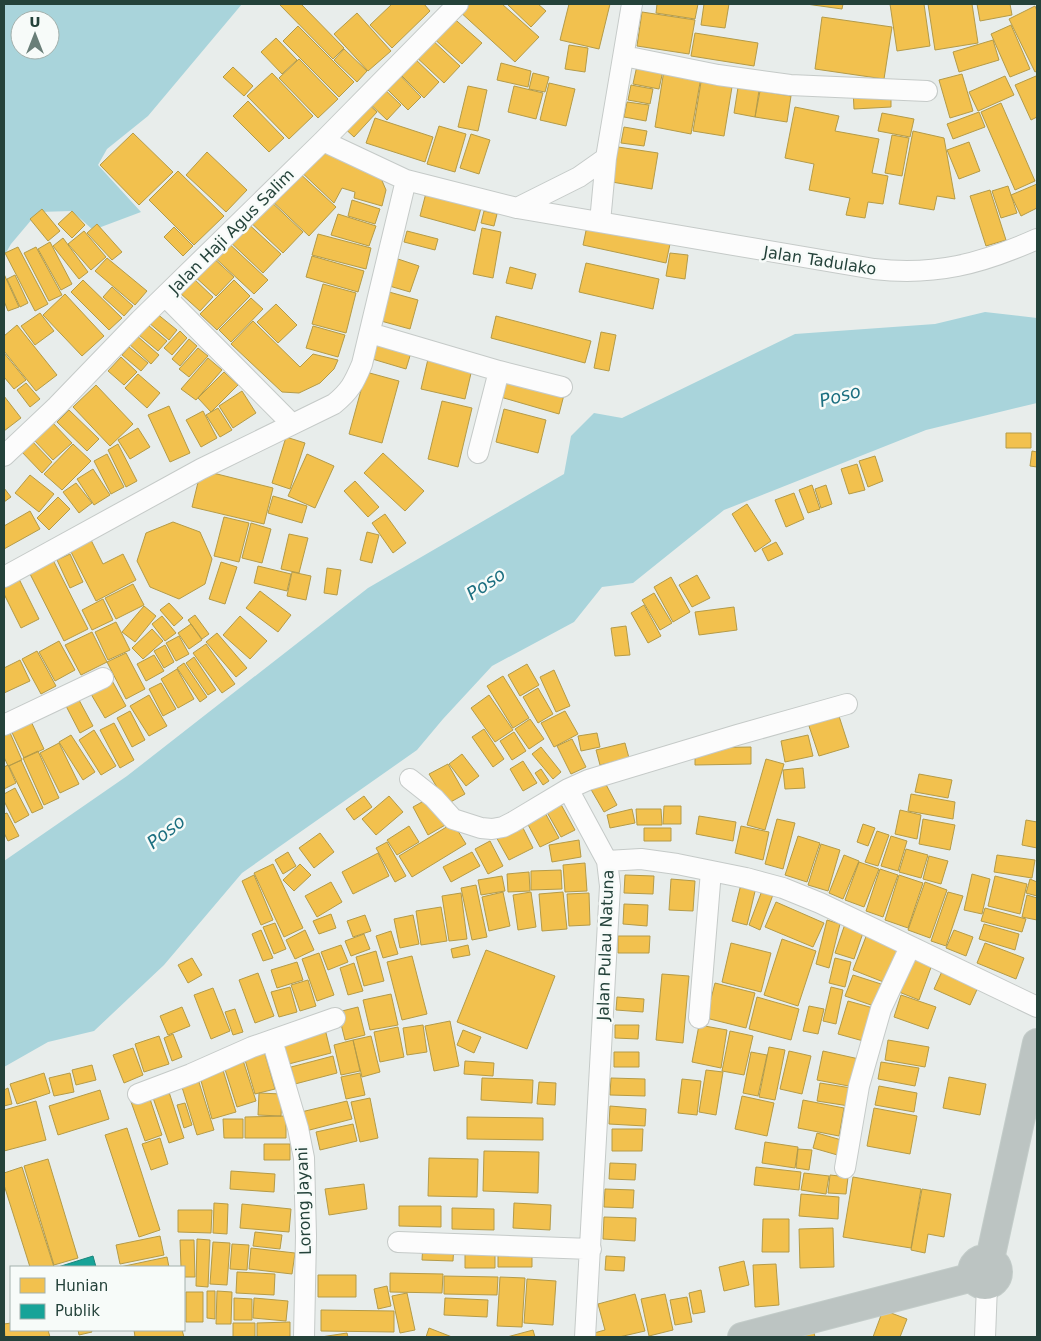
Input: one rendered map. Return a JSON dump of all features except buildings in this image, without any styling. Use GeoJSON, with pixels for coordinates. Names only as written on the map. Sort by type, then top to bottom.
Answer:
{"type":"FeatureCollection","features":[{"type":"Feature","properties":{"kind":"highway"},"geometry":{"type":"LineString","coordinates":[[742,1337],[983,1274],[1037,1043]]}},
{"type":"Feature","properties":{"kind":"street","name":"Jalan Haji Agus Salim"},"geometry":{"type":"LineString","coordinates":[[4,456],[57,406],[140,320],[323,141],[458,4]]}},
{"type":"Feature","properties":{"kind":"street"},"geometry":{"type":"LineString","coordinates":[[600,222],[606,158],[632,4]]}},
{"type":"Feature","properties":{"kind":"street"},"geometry":{"type":"LineString","coordinates":[[624,56],[718,75],[790,85],[926,91]]}},
{"type":"Feature","properties":{"kind":"street"},"geometry":{"type":"LineString","coordinates":[[323,141],[406,180],[517,208],[573,180],[606,158]]}},
{"type":"Feature","properties":{"kind":"street"},"geometry":{"type":"LineString","coordinates":[[4,577],[201,469],[334,404],[346,394],[354,383],[362,364],[406,180]]}},
{"type":"Feature","properties":{"kind":"street","name":"Jalan Tadulako"},"geometry":{"type":"LineString","coordinates":[[517,208],[842,265],[895,272],[938,270],[962,266],[1037,239]]}},
{"type":"Feature","properties":{"kind":"street"},"geometry":{"type":"LineString","coordinates":[[165,296],[292,424]]}},
{"type":"Feature","properties":{"kind":"street"},"geometry":{"type":"LineString","coordinates":[[370,333],[499,371],[562,387]]}},
{"type":"Feature","properties":{"kind":"street"},"geometry":{"type":"LineString","coordinates":[[478,453],[499,371]]}},
{"type":"Feature","properties":{"kind":"street"},"geometry":{"type":"LineString","coordinates":[[4,725],[103,678]]}},
{"type":"Feature","properties":{"kind":"street"},"geometry":{"type":"LineString","coordinates":[[410,779],[434,798],[453,819],[481,828],[492,829],[503,827],[513,822],[568,789],[596,777],[847,704]]}},
{"type":"Feature","properties":{"kind":"street"},"geometry":{"type":"LineString","coordinates":[[568,789],[607,861]]}},
{"type":"Feature","properties":{"kind":"street","name":"Jalan Pulau Natuna"},"geometry":{"type":"LineString","coordinates":[[585,1337],[610,886],[607,861],[641,859],[711,871],[782,888],[820,903],[1037,1007]]}},
{"type":"Feature","properties":{"kind":"street"},"geometry":{"type":"LineString","coordinates":[[700,1018],[711,871]]}},
{"type":"Feature","properties":{"kind":"street"},"geometry":{"type":"LineString","coordinates":[[845,1168],[859,1086],[881,1010],[910,947]]}},
{"type":"Feature","properties":{"kind":"street"},"geometry":{"type":"LineString","coordinates":[[138,1094],[170,1083],[231,1055],[335,1018]]}},
{"type":"Feature","properties":{"kind":"street","name":"Lorong Jayani"},"geometry":{"type":"LineString","coordinates":[[272,1040],[298,1128],[304,1158],[306,1236],[304,1337]]}},
{"type":"Feature","properties":{"kind":"street"},"geometry":{"type":"LineString","coordinates":[[398,1242],[591,1249]]}},
{"type":"Feature","properties":{"kind":"street"},"geometry":{"type":"LineString","coordinates":[[983,1274],[985,1337]]}},
{"type":"Feature","properties":{"kind":"water"},"geometry":{"type":"Polygon","coordinates":[[[4,4],[242,4],[148,116],[107,149],[98,165],[141,212],[93,230],[72,211],[38,212],[11,244],[4,256],[4,4]]]}},
{"type":"Feature","properties":{"kind":"water","name":"Poso"},"geometry":{"type":"Polygon","coordinates":[[[985,312],[1037,318],[1037,403],[926,430],[724,510],[633,583],[602,587],[574,622],[492,666],[417,750],[242,873],[164,965],[94,1031],[48,1042],[4,1067],[4,861],[127,776],[368,588],[564,474],[571,436],[594,413],[622,418],[795,334],[935,324],[985,312]]]}}]}
